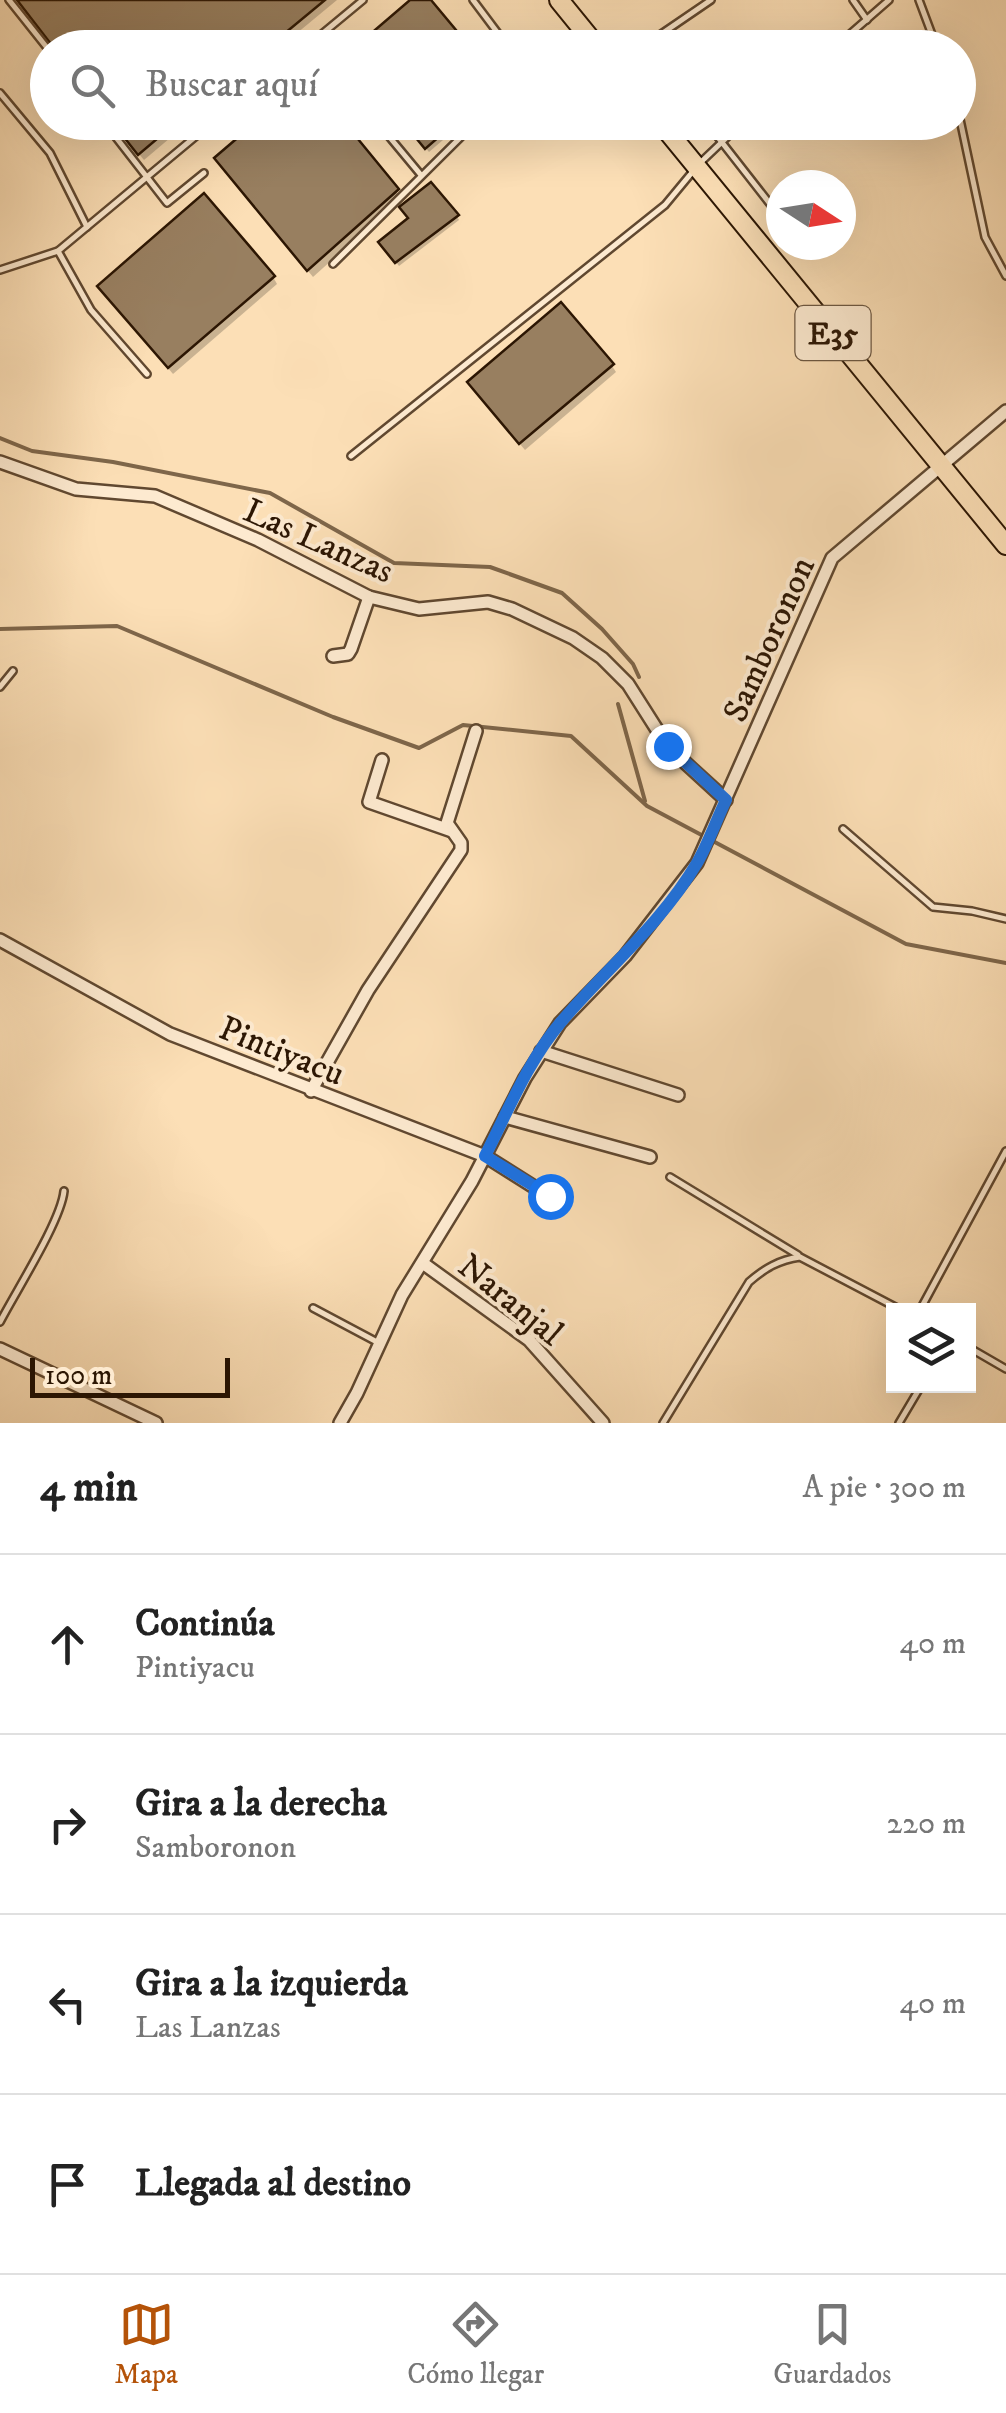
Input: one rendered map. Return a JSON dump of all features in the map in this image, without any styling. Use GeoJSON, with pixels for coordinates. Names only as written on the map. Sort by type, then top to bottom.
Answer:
{"type":"FeatureCollection","features":[{"type":"Feature","properties":{"kind":"highway"},"geometry":{"type":"LineString","coordinates":[[559,0],[583,30]]}},
{"type":"Feature","properties":{"kind":"highway","name":"E35"},"geometry":{"type":"LineString","coordinates":[[675,140],[1006,544]]}},
{"type":"Feature","properties":{"kind":"street","name":"Samboronon"},"geometry":{"type":"LineString","coordinates":[[340,1423],[402,1295],[424,1264],[542,1051],[560,1024],[626,956],[697,863],[832,558],[1006,410]]}},
{"type":"Feature","properties":{"kind":"street","name":"Las Lanzas"},"geometry":{"type":"LineString","coordinates":[[0,462],[76,490],[155,496],[258,540],[369,597],[419,609],[488,602],[512,608],[573,638],[602,658],[628,684],[668,746],[724,806]]}},
{"type":"Feature","properties":{"kind":"street"},"geometry":{"type":"LineString","coordinates":[[333,656],[342,656],[352,649],[369,597]]}},
{"type":"Feature","properties":{"kind":"street"},"geometry":{"type":"LineString","coordinates":[[310,1091],[368,990],[461,850],[447,823],[476,731]]}},
{"type":"Feature","properties":{"kind":"street"},"geometry":{"type":"LineString","coordinates":[[382,760],[369,802],[452,831]]}},
{"type":"Feature","properties":{"kind":"street","name":"Pintiyacu"},"geometry":{"type":"LineString","coordinates":[[0,940],[170,1034],[485,1156],[550,1196]]}},
{"type":"Feature","properties":{"kind":"street"},"geometry":{"type":"LineString","coordinates":[[542,1051],[678,1096]]}},
{"type":"Feature","properties":{"kind":"street"},"geometry":{"type":"LineString","coordinates":[[505,1117],[650,1157]]}},
{"type":"Feature","properties":{"kind":"street","name":"Naranjal"},"geometry":{"type":"LineString","coordinates":[[424,1264],[528,1340],[603,1423]]}},
{"type":"Feature","properties":{"kind":"street"},"geometry":{"type":"LineString","coordinates":[[0,1350],[156,1423]]}},
{"type":"Feature","properties":{"kind":"lane"},"geometry":{"type":"LineString","coordinates":[[10,0],[33,30]]}},
{"type":"Feature","properties":{"kind":"lane"},"geometry":{"type":"LineString","coordinates":[[327,30],[363,0]]}},
{"type":"Feature","properties":{"kind":"lane"},"geometry":{"type":"LineString","coordinates":[[473,0],[496,30]]}},
{"type":"Feature","properties":{"kind":"lane"},"geometry":{"type":"LineString","coordinates":[[667,30],[711,0]]}},
{"type":"Feature","properties":{"kind":"lane"},"geometry":{"type":"LineString","coordinates":[[853,0],[867,20]]}},
{"type":"Feature","properties":{"kind":"lane"},"geometry":{"type":"LineString","coordinates":[[855,30],[889,0]]}},
{"type":"Feature","properties":{"kind":"lane"},"geometry":{"type":"LineString","coordinates":[[919,0],[930,30]]}},
{"type":"Feature","properties":{"kind":"lane"},"geometry":{"type":"LineString","coordinates":[[0,92],[30,129]]}},
{"type":"Feature","properties":{"kind":"lane"},"geometry":{"type":"LineString","coordinates":[[39,140],[50,153],[87,227]]}},
{"type":"Feature","properties":{"kind":"lane"},"geometry":{"type":"LineString","coordinates":[[118,140],[166,203],[204,173]]}},
{"type":"Feature","properties":{"kind":"lane"},"geometry":{"type":"LineString","coordinates":[[0,270],[58,251],[191,140]]}},
{"type":"Feature","properties":{"kind":"lane"},"geometry":{"type":"LineString","coordinates":[[392,140],[420,175]]}},
{"type":"Feature","properties":{"kind":"lane"},"geometry":{"type":"LineString","coordinates":[[333,264],[457,140]]}},
{"type":"Feature","properties":{"kind":"lane"},"geometry":{"type":"LineString","coordinates":[[964,140],[985,237],[1006,276]]}},
{"type":"Feature","properties":{"kind":"lane"},"geometry":{"type":"LineString","coordinates":[[351,456],[665,205],[722,141],[766,198]]}},
{"type":"Feature","properties":{"kind":"lane"},"geometry":{"type":"LineString","coordinates":[[58,251],[92,310],[147,374]]}},
{"type":"Feature","properties":{"kind":"lane"},"geometry":{"type":"LineString","coordinates":[[0,687],[13,671]]}},
{"type":"Feature","properties":{"kind":"lane"},"geometry":{"type":"LineString","coordinates":[[844,829],[933,907],[972,910],[1006,919]]}},
{"type":"Feature","properties":{"kind":"lane"},"geometry":{"type":"LineString","coordinates":[[924,1303],[1006,1151]]}},
{"type":"Feature","properties":{"kind":"lane"},"geometry":{"type":"LineString","coordinates":[[670,1177],[800,1257],[888,1303]]}},
{"type":"Feature","properties":{"kind":"lane"},"geometry":{"type":"LineString","coordinates":[[0,1322],[54,1222],[64,1191]]}},
{"type":"Feature","properties":{"kind":"lane"},"geometry":{"type":"LineString","coordinates":[[663,1423],[749,1282],[763,1269],[800,1257]]}},
{"type":"Feature","properties":{"kind":"lane"},"geometry":{"type":"LineString","coordinates":[[313,1308],[380,1344]]}},
{"type":"Feature","properties":{"kind":"lane"},"geometry":{"type":"LineString","coordinates":[[976,1351],[1006,1369]]}},
{"type":"Feature","properties":{"kind":"lane"},"geometry":{"type":"LineString","coordinates":[[899,1423],[917,1393]]}},
{"type":"Feature","properties":{"kind":"building"},"geometry":{"type":"Polygon","coordinates":[[[17,0],[325,0],[289,30],[40,30],[17,0]]]}},
{"type":"Feature","properties":{"kind":"building"},"geometry":{"type":"Polygon","coordinates":[[[410,0],[431,0],[456,30],[375,30],[410,0]]]}},
{"type":"Feature","properties":{"kind":"building"},"geometry":{"type":"Polygon","coordinates":[[[126,140],[156,140],[138,155],[126,140]]]}},
{"type":"Feature","properties":{"kind":"building"},"geometry":{"type":"Polygon","coordinates":[[[235,140],[359,140],[399,189],[307,271],[214,158],[235,140]]]}},
{"type":"Feature","properties":{"kind":"building"},"geometry":{"type":"Polygon","coordinates":[[[418,140],[435,140],[425,149],[418,140]]]}},
{"type":"Feature","properties":{"kind":"building"},"geometry":{"type":"Polygon","coordinates":[[[431,182],[459,215],[395,263],[378,242],[408,218],[399,207],[431,182]]]}},
{"type":"Feature","properties":{"kind":"building"},"geometry":{"type":"Polygon","coordinates":[[[204,193],[275,276],[168,368],[97,286],[204,193]]]}},
{"type":"Feature","properties":{"kind":"building"},"geometry":{"type":"Polygon","coordinates":[[[561,302],[614,364],[519,444],[467,382],[561,302]]]}},
{"type":"Feature","properties":{"kind":"waterway"},"geometry":{"type":"LineString","coordinates":[[0,438],[32,451],[113,462],[270,493],[394,563],[490,567],[562,593],[602,629],[633,664],[639,677]]}},
{"type":"Feature","properties":{"kind":"waterway"},"geometry":{"type":"LineString","coordinates":[[0,629],[117,626],[333,717],[419,748],[463,725],[571,736],[647,806],[906,944],[1006,963]]}},
{"type":"Feature","properties":{"kind":"waterway"},"geometry":{"type":"LineString","coordinates":[[618,704],[645,801]]}},
{"type":"Feature","properties":{"kind":"route"},"geometry":{"type":"LineString","coordinates":[[550,1196],[485,1156],[524,1078],[560,1024],[626,956],[669,903],[697,863],[726,800],[668,746]]}}]}
